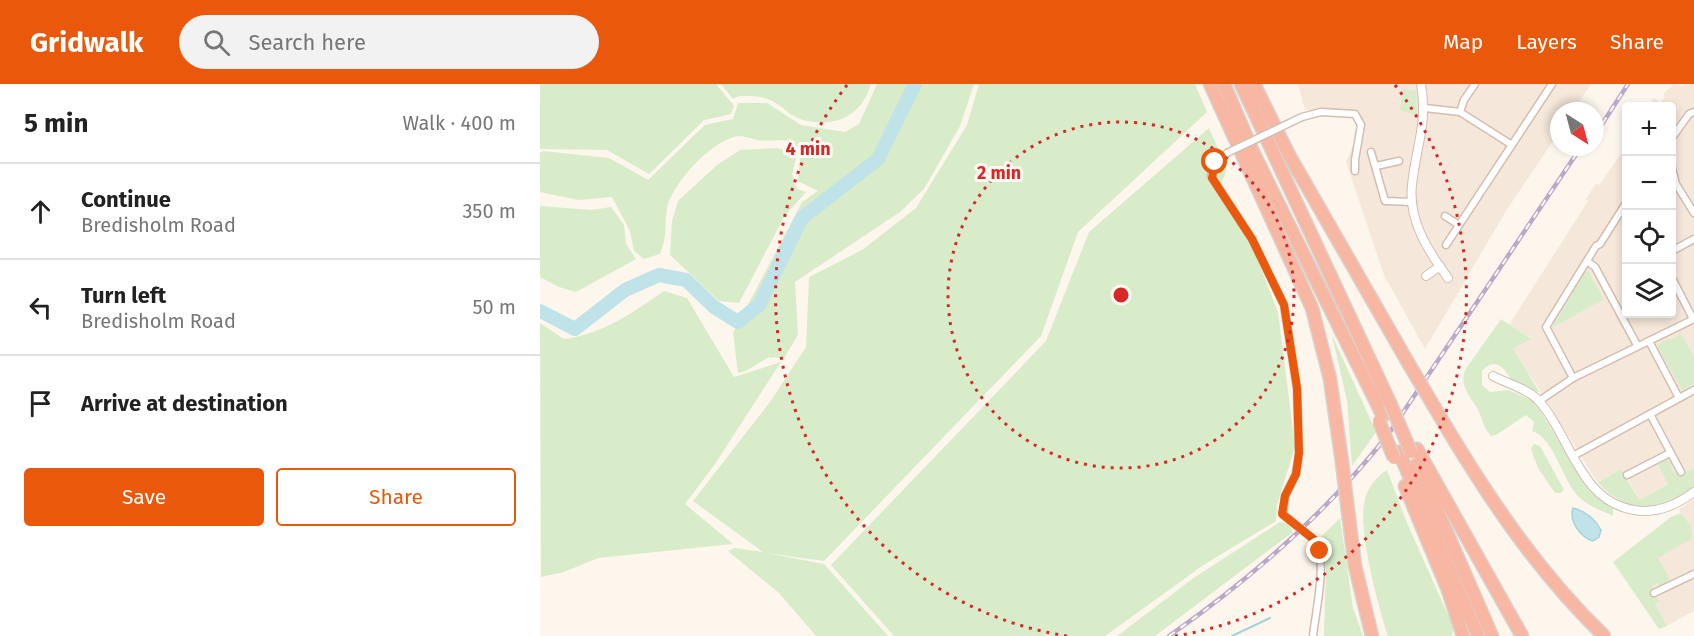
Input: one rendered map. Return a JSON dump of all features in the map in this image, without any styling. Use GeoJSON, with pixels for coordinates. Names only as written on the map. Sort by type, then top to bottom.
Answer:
{"type":"FeatureCollection","features":[{"type":"Feature","properties":{"kind":"highway"},"geometry":{"type":"LineString","coordinates":[[1210,84],[1312,308],[1330,379],[1355,566],[1372,636]]}},
{"type":"Feature","properties":{"kind":"highway"},"geometry":{"type":"LineString","coordinates":[[1224,84],[1253,153],[1381,419],[1405,452],[1522,636]]}},
{"type":"Feature","properties":{"kind":"highway"},"geometry":{"type":"LineString","coordinates":[[1242,84],[1292,169],[1351,260]]}},
{"type":"Feature","properties":{"kind":"highway"},"geometry":{"type":"LineString","coordinates":[[1242,84],[1390,403],[1463,636]]}},
{"type":"Feature","properties":{"kind":"highway"},"geometry":{"type":"LineString","coordinates":[[1254,84],[1290,156],[1434,408],[1489,498],[1562,591],[1604,636]]}},
{"type":"Feature","properties":{"kind":"highway"},"geometry":{"type":"LineString","coordinates":[[1405,452],[1478,636]]}},
{"type":"Feature","properties":{"kind":"highway"},"geometry":{"type":"LineString","coordinates":[[1405,452],[1492,636]]}},
{"type":"Feature","properties":{"kind":"street"},"geometry":{"type":"LineString","coordinates":[[1421,84],[1425,108],[1412,187],[1413,202],[1420,234],[1448,278]]}},
{"type":"Feature","properties":{"kind":"street"},"geometry":{"type":"LineString","coordinates":[[1460,112],[1464,100],[1475,84]]}},
{"type":"Feature","properties":{"kind":"street"},"geometry":{"type":"LineString","coordinates":[[1446,245],[1552,84]]}},
{"type":"Feature","properties":{"kind":"street"},"geometry":{"type":"LineString","coordinates":[[1425,108],[1460,112],[1512,145]]}},
{"type":"Feature","properties":{"kind":"street"},"geometry":{"type":"LineString","coordinates":[[1313,636],[1322,563],[1318,544],[1282,514],[1285,496],[1296,474],[1299,453],[1297,388],[1284,305],[1252,239],[1211,176],[1215,162],[1227,153],[1302,117],[1335,111],[1355,114],[1361,124],[1355,171]]}},
{"type":"Feature","properties":{"kind":"street"},"geometry":{"type":"LineString","coordinates":[[1676,131],[1689,114],[1694,112]]}},
{"type":"Feature","properties":{"kind":"street"},"geometry":{"type":"LineString","coordinates":[[1371,152],[1385,201],[1413,202]]}},
{"type":"Feature","properties":{"kind":"street"},"geometry":{"type":"LineString","coordinates":[[1376,166],[1399,161]]}},
{"type":"Feature","properties":{"kind":"street"},"geometry":{"type":"LineString","coordinates":[[1676,184],[1694,213]]}},
{"type":"Feature","properties":{"kind":"street"},"geometry":{"type":"LineString","coordinates":[[1573,378],[1546,327],[1622,209]]}},
{"type":"Feature","properties":{"kind":"street"},"geometry":{"type":"LineString","coordinates":[[1445,216],[1459,225]]}},
{"type":"Feature","properties":{"kind":"street"},"geometry":{"type":"LineString","coordinates":[[1676,248],[1694,239]]}},
{"type":"Feature","properties":{"kind":"street"},"geometry":{"type":"LineString","coordinates":[[1587,261],[1595,267],[1637,345]]}},
{"type":"Feature","properties":{"kind":"street"},"geometry":{"type":"LineString","coordinates":[[1426,276],[1440,266]]}},
{"type":"Feature","properties":{"kind":"street"},"geometry":{"type":"LineString","coordinates":[[1539,401],[1573,378],[1637,345],[1650,343],[1694,319],[1676,288]]}},
{"type":"Feature","properties":{"kind":"street"},"geometry":{"type":"LineString","coordinates":[[1650,343],[1678,398]]}},
{"type":"Feature","properties":{"kind":"street"},"geometry":{"type":"LineString","coordinates":[[1493,376],[1539,401],[1598,493],[1631,510],[1643,512],[1664,509],[1693,494]]}},
{"type":"Feature","properties":{"kind":"street"},"geometry":{"type":"LineString","coordinates":[[1573,456],[1694,390]]}},
{"type":"Feature","properties":{"kind":"street"},"geometry":{"type":"LineString","coordinates":[[1650,414],[1681,472]]}},
{"type":"Feature","properties":{"kind":"street"},"geometry":{"type":"LineString","coordinates":[[1627,475],[1670,453]]}},
{"type":"Feature","properties":{"kind":"street"},"geometry":{"type":"LineString","coordinates":[[1654,593],[1694,574]]}},
{"type":"Feature","properties":{"kind":"shaded area"},"geometry":{"type":"Polygon","coordinates":[[[1298,84],[1591,84],[1579,102],[1550,102],[1550,145],[1506,211],[1425,349],[1384,275],[1346,162],[1360,129],[1352,112],[1305,110],[1298,84]]]}},
{"type":"Feature","properties":{"kind":"shaded area"},"geometry":{"type":"Polygon","coordinates":[[[1674,84],[1681,86],[1694,84],[1694,468],[1639,500],[1628,479],[1625,480],[1622,475],[1598,483],[1513,348],[1530,338],[1509,325],[1588,201],[1586,199],[1596,183],[1599,185],[1622,153],[1622,318],[1676,318],[1676,102],[1661,102],[1665,97],[1663,94],[1674,84]]]}},
{"type":"Feature","properties":{"kind":"shaded area"},"geometry":{"type":"Polygon","coordinates":[[[1694,499],[1694,611],[1667,626],[1655,604],[1656,595],[1652,585],[1657,582],[1659,587],[1658,558],[1691,535],[1691,526],[1679,510],[1694,499]]]}},
{"type":"Feature","properties":{"kind":"green space"},"geometry":{"type":"Polygon","coordinates":[[[540,84],[716,84],[734,106],[731,114],[704,120],[649,174],[607,150],[540,149],[540,84]]]}},
{"type":"Feature","properties":{"kind":"green space"},"geometry":{"type":"Polygon","coordinates":[[[721,84],[871,84],[867,95],[854,112],[836,121],[815,122],[790,114],[769,99],[741,96],[733,99],[721,84]]]}},
{"type":"Feature","properties":{"kind":"green space"},"geometry":{"type":"Polygon","coordinates":[[[877,84],[974,84],[960,126],[924,189],[900,212],[795,282],[798,335],[784,358],[769,357],[746,371],[738,373],[733,333],[802,202],[818,191],[798,181],[801,149],[789,142],[765,141],[739,136],[729,139],[706,153],[685,175],[670,199],[660,254],[644,259],[634,251],[630,231],[612,197],[578,200],[540,192],[540,153],[543,151],[609,158],[648,180],[705,125],[733,119],[738,103],[767,103],[801,125],[845,132],[859,124],[877,84]]]}},
{"type":"Feature","properties":{"kind":"green space"},"geometry":{"type":"Polygon","coordinates":[[[979,84],[1195,84],[1207,112],[1078,232],[1041,336],[824,561],[766,553],[824,564],[888,636],[816,636],[779,593],[728,551],[734,548],[763,552],[693,501],[770,402],[806,347],[809,277],[862,250],[916,208],[967,125],[979,84]]]}},
{"type":"Feature","properties":{"kind":"green space"},"geometry":{"type":"Polygon","coordinates":[[[1403,89],[1416,91],[1417,116],[1400,110],[1403,89]]]}},
{"type":"Feature","properties":{"kind":"green space"},"geometry":{"type":"Polygon","coordinates":[[[1209,128],[1227,169],[1218,192],[1249,238],[1278,312],[1295,447],[1277,505],[1276,521],[1205,564],[1105,636],[894,636],[831,565],[1046,341],[1089,232],[1209,128]]]}},
{"type":"Feature","properties":{"kind":"green space"},"geometry":{"type":"Polygon","coordinates":[[[777,148],[797,154],[792,174],[797,189],[806,192],[784,217],[739,303],[719,301],[670,255],[672,221],[678,201],[717,165],[740,150],[777,148]]]}},
{"type":"Feature","properties":{"kind":"green space"},"geometry":{"type":"Polygon","coordinates":[[[540,206],[591,210],[611,207],[624,225],[626,244],[636,259],[576,292],[559,287],[540,277],[540,206]]]}},
{"type":"Feature","properties":{"kind":"green space"},"geometry":{"type":"Polygon","coordinates":[[[1588,271],[1604,299],[1552,328],[1585,272],[1588,271]]]}},
{"type":"Feature","properties":{"kind":"green space"},"geometry":{"type":"Polygon","coordinates":[[[664,291],[687,298],[734,377],[781,362],[715,464],[685,504],[733,544],[598,558],[564,572],[541,577],[540,323],[564,339],[578,336],[617,321],[664,291]]]}},
{"type":"Feature","properties":{"kind":"green space"},"geometry":{"type":"Polygon","coordinates":[[[1501,319],[1531,339],[1513,348],[1540,393],[1512,381],[1496,364],[1482,371],[1482,385],[1490,392],[1509,390],[1535,402],[1586,485],[1596,497],[1613,508],[1613,516],[1580,498],[1568,482],[1547,442],[1532,431],[1534,422],[1526,415],[1496,435],[1491,436],[1486,430],[1467,392],[1464,376],[1465,370],[1501,319]]]}},
{"type":"Feature","properties":{"kind":"green space"},"geometry":{"type":"Polygon","coordinates":[[[1680,332],[1694,357],[1694,384],[1682,390],[1657,346],[1668,339],[1672,340],[1680,332]]]}},
{"type":"Feature","properties":{"kind":"green space"},"geometry":{"type":"Polygon","coordinates":[[[1332,335],[1376,432],[1352,466],[1347,401],[1332,335]]]}},
{"type":"Feature","properties":{"kind":"green space"},"geometry":{"type":"Polygon","coordinates":[[[1534,444],[1540,446],[1564,490],[1561,493],[1555,493],[1538,468],[1531,449],[1534,444]]]}},
{"type":"Feature","properties":{"kind":"green space"},"geometry":{"type":"Polygon","coordinates":[[[1666,460],[1670,462],[1673,473],[1681,474],[1694,468],[1694,487],[1677,498],[1647,507],[1620,500],[1598,483],[1621,469],[1639,500],[1668,484],[1658,465],[1666,460]]]}},
{"type":"Feature","properties":{"kind":"green space"},"geometry":{"type":"Polygon","coordinates":[[[1387,470],[1407,523],[1453,626],[1452,636],[1388,636],[1370,567],[1363,512],[1368,490],[1387,470]]]}},
{"type":"Feature","properties":{"kind":"green space"},"geometry":{"type":"Polygon","coordinates":[[[1681,513],[1691,526],[1693,538],[1658,558],[1670,579],[1660,587],[1657,583],[1652,586],[1659,601],[1655,604],[1667,626],[1659,629],[1613,562],[1671,517],[1681,513]]]}},
{"type":"Feature","properties":{"kind":"green space"},"geometry":{"type":"Polygon","coordinates":[[[1340,518],[1353,608],[1363,636],[1324,636],[1326,560],[1321,537],[1340,518]]]}},
{"type":"Feature","properties":{"kind":"green space"},"geometry":{"type":"Polygon","coordinates":[[[1280,522],[1288,523],[1293,532],[1155,636],[1117,636],[1195,577],[1280,522]]]}},
{"type":"Feature","properties":{"kind":"water"},"geometry":{"type":"Polygon","coordinates":[[[1573,508],[1586,513],[1596,522],[1601,530],[1599,537],[1593,541],[1580,532],[1574,523],[1573,508]]]}},
{"type":"Feature","properties":{"kind":"waterway"},"geometry":{"type":"LineString","coordinates":[[540,311],[575,329],[625,290],[659,275],[686,280],[714,307],[738,322],[759,305],[802,218],[878,159],[915,84]]}},
{"type":"Feature","properties":{"kind":"waterway"},"geometry":{"type":"LineString","coordinates":[[1232,636],[1270,618]]}},
{"type":"Feature","properties":{"kind":"railway"},"geometry":{"type":"LineString","coordinates":[[1604,121],[1628,84]]}},
{"type":"Feature","properties":{"kind":"railway"},"geometry":{"type":"LineString","coordinates":[[1169,636],[1230,591],[1287,543],[1366,462],[1390,432],[1575,156]]}},
{"type":"Feature","properties":{"kind":"route"},"geometry":{"type":"LineString","coordinates":[[1215,162],[1212,178],[1252,239],[1284,305],[1297,388],[1299,453],[1296,474],[1285,496],[1282,514],[1316,541],[1320,551]]}}]}
